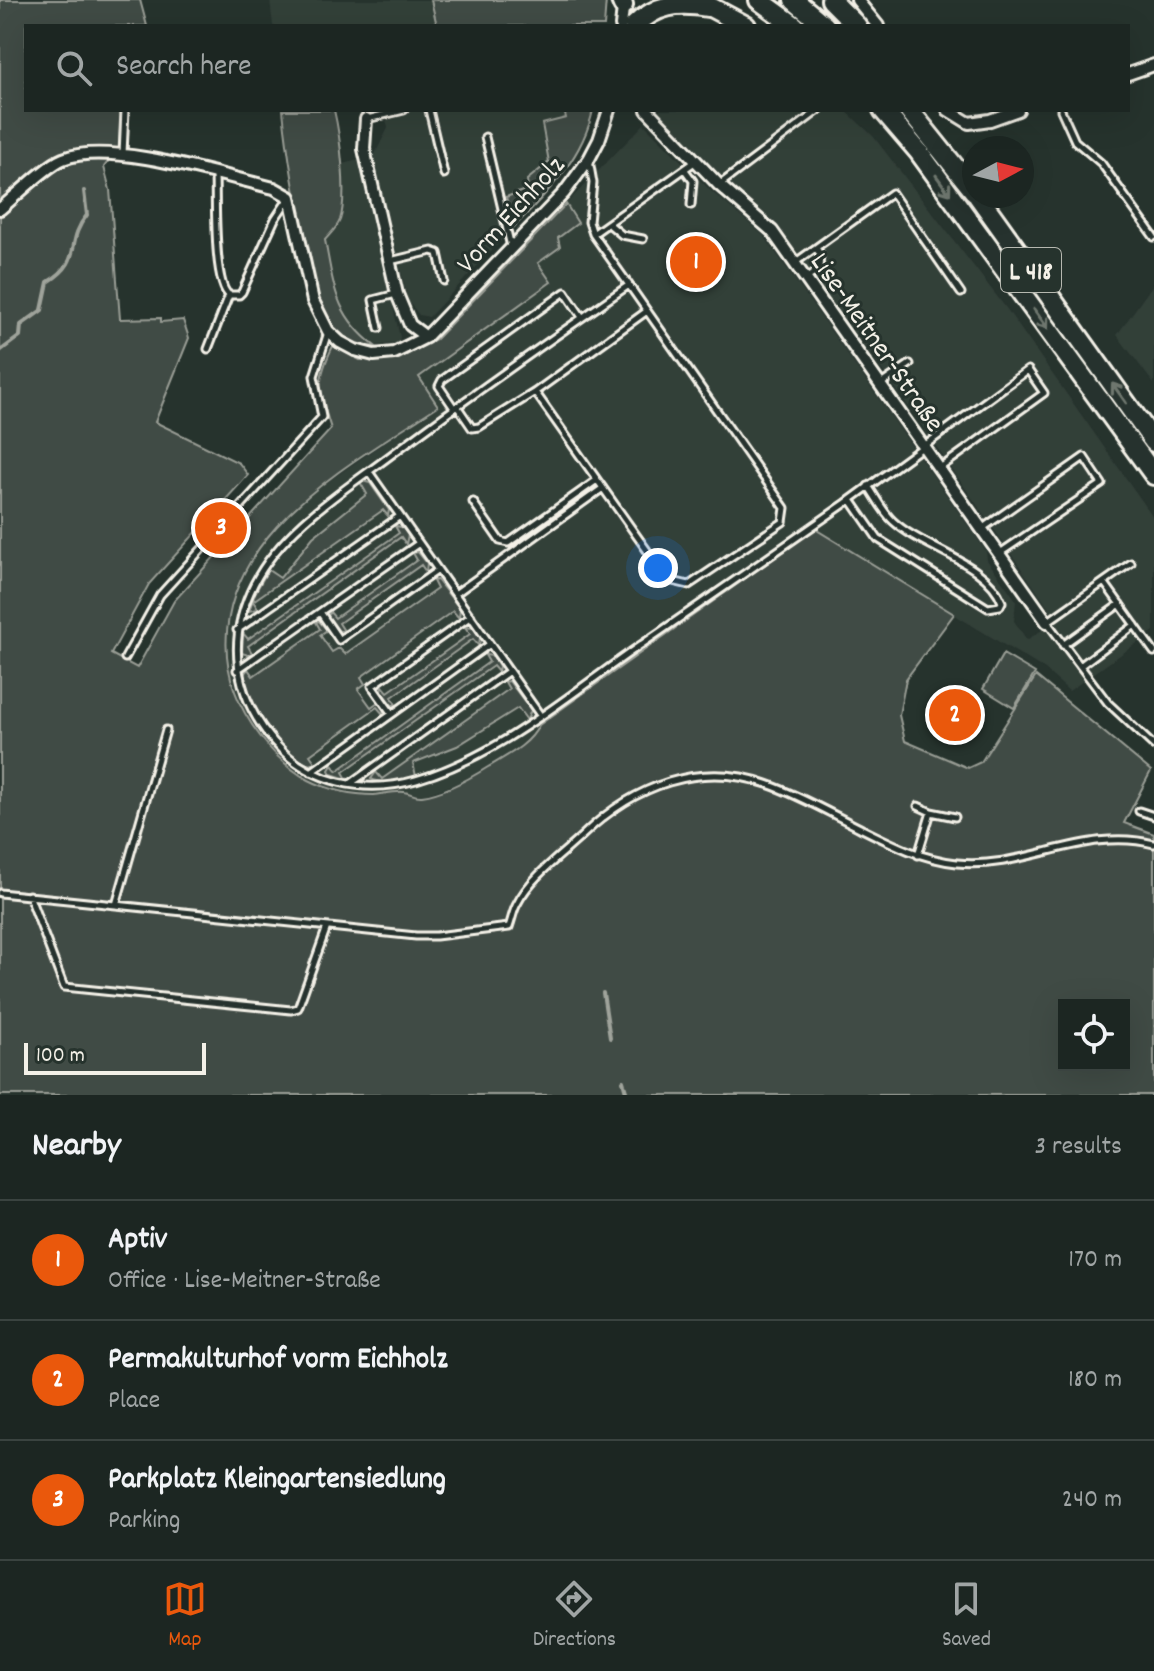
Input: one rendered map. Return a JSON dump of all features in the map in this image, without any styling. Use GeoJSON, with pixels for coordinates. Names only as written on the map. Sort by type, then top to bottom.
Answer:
{"type":"FeatureCollection","features":[{"type":"Feature","properties":{"kind":"highway"},"geometry":{"type":"LineString","coordinates":[[759,0],[792,24]]}},
{"type":"Feature","properties":{"kind":"highway"},"geometry":{"type":"LineString","coordinates":[[794,0],[823,24]]}},
{"type":"Feature","properties":{"kind":"highway"},"geometry":{"type":"LineString","coordinates":[[831,0],[855,24]]}},
{"type":"Feature","properties":{"kind":"highway"},"geometry":{"type":"LineString","coordinates":[[636,24],[653,10],[667,5],[703,3],[742,24]]}},
{"type":"Feature","properties":{"kind":"highway"},"geometry":{"type":"LineString","coordinates":[[911,112],[962,175]]}},
{"type":"Feature","properties":{"kind":"highway"},"geometry":{"type":"LineString","coordinates":[[928,112],[943,132],[962,168]]}},
{"type":"Feature","properties":{"kind":"highway","name":"L 418"},"geometry":{"type":"LineString","coordinates":[[889,117],[927,163],[1154,475]]}},
{"type":"Feature","properties":{"kind":"highway","name":"L 418"},"geometry":{"type":"LineString","coordinates":[[987,208],[1154,442]]}},
{"type":"Feature","properties":{"kind":"street"},"geometry":{"type":"LineString","coordinates":[[857,0],[876,24]]}},
{"type":"Feature","properties":{"kind":"street"},"geometry":{"type":"LineString","coordinates":[[621,24],[623,2]]}},
{"type":"Feature","properties":{"kind":"street"},"geometry":{"type":"LineString","coordinates":[[1130,73],[1154,65]]}},
{"type":"Feature","properties":{"kind":"street","name":"Vorm Eichholz"},"geometry":{"type":"LineString","coordinates":[[328,331],[355,350],[374,355],[394,353],[426,337],[564,193],[589,159],[608,112]]}},
{"type":"Feature","properties":{"kind":"street","name":"Lise-Meitner-Straße"},"geometry":{"type":"LineString","coordinates":[[649,112],[719,185],[772,231],[1047,622]]}},
{"type":"Feature","properties":{"kind":"street"},"geometry":{"type":"LineString","coordinates":[[951,112],[969,123],[1012,112]]}},
{"type":"Feature","properties":{"kind":"street"},"geometry":{"type":"LineString","coordinates":[[367,113],[364,149],[397,294],[410,325],[426,337]]}},
{"type":"Feature","properties":{"kind":"street"},"geometry":{"type":"LineString","coordinates":[[0,209],[60,159],[89,152],[123,154],[274,188],[290,197],[313,301],[328,331]]}},
{"type":"Feature","properties":{"kind":"lane"},"geometry":{"type":"LineString","coordinates":[[123,154],[125,112]]}},
{"type":"Feature","properties":{"kind":"lane"},"geometry":{"type":"LineString","coordinates":[[429,112],[444,174]]}},
{"type":"Feature","properties":{"kind":"lane"},"geometry":{"type":"LineString","coordinates":[[719,185],[816,112]]}},
{"type":"Feature","properties":{"kind":"lane"},"geometry":{"type":"LineString","coordinates":[[1062,112],[1075,141],[1101,163],[1154,237]]}},
{"type":"Feature","properties":{"kind":"lane"},"geometry":{"type":"LineString","coordinates":[[485,137],[511,248]]}},
{"type":"Feature","properties":{"kind":"lane"},"geometry":{"type":"LineString","coordinates":[[535,392],[668,580],[689,585],[783,522],[785,508],[593,234],[589,222],[593,183],[589,159]]}},
{"type":"Feature","properties":{"kind":"lane"},"geometry":{"type":"LineString","coordinates":[[593,234],[696,161]]}},
{"type":"Feature","properties":{"kind":"lane"},"geometry":{"type":"LineString","coordinates":[[685,170],[693,181],[691,205]]}},
{"type":"Feature","properties":{"kind":"lane"},"geometry":{"type":"LineString","coordinates":[[215,175],[217,257],[221,287],[229,295],[242,292],[275,219],[290,197]]}},
{"type":"Feature","properties":{"kind":"lane"},"geometry":{"type":"LineString","coordinates":[[795,263],[892,193],[961,293]]}},
{"type":"Feature","properties":{"kind":"lane"},"geometry":{"type":"LineString","coordinates":[[609,224],[622,235],[643,239]]}},
{"type":"Feature","properties":{"kind":"lane"},"geometry":{"type":"LineString","coordinates":[[806,279],[819,269],[820,254],[816,248]]}},
{"type":"Feature","properties":{"kind":"lane"},"geometry":{"type":"LineString","coordinates":[[389,261],[432,251],[438,253],[444,281]]}},
{"type":"Feature","properties":{"kind":"lane"},"geometry":{"type":"LineString","coordinates":[[629,285],[455,407],[312,515],[282,545],[255,581],[237,630],[237,670],[250,708],[262,728],[294,762],[337,783],[389,787],[439,773],[482,753],[851,500],[1028,370],[1044,393],[939,468]]}},
{"type":"Feature","properties":{"kind":"lane"},"geometry":{"type":"LineString","coordinates":[[582,317],[565,292],[442,380],[439,386],[472,428],[479,427],[535,392],[647,311]]}},
{"type":"Feature","properties":{"kind":"lane"},"geometry":{"type":"LineString","coordinates":[[379,328],[373,300],[397,294]]}},
{"type":"Feature","properties":{"kind":"lane"},"geometry":{"type":"LineString","coordinates":[[208,349],[229,295]]}},
{"type":"Feature","properties":{"kind":"lane"},"geometry":{"type":"LineString","coordinates":[[125,658],[160,595],[322,417],[314,376],[328,331]]}},
{"type":"Feature","properties":{"kind":"lane"},"geometry":{"type":"LineString","coordinates":[[880,384],[910,364]]}},
{"type":"Feature","properties":{"kind":"lane"},"geometry":{"type":"LineString","coordinates":[[982,529],[1084,457],[1102,484],[999,554]]}},
{"type":"Feature","properties":{"kind":"lane"},"geometry":{"type":"LineString","coordinates":[[369,472],[540,715]]}},
{"type":"Feature","properties":{"kind":"lane"},"geometry":{"type":"LineString","coordinates":[[473,502],[500,541],[508,543],[597,480]]}},
{"type":"Feature","properties":{"kind":"lane"},"geometry":{"type":"LineString","coordinates":[[851,500],[878,539],[988,608],[1000,606],[1000,597],[989,580],[893,521],[868,486]]}},
{"type":"Feature","properties":{"kind":"lane"},"geometry":{"type":"LineString","coordinates":[[455,594],[603,488]]}},
{"type":"Feature","properties":{"kind":"lane"},"geometry":{"type":"LineString","coordinates":[[237,630],[400,516]]}},
{"type":"Feature","properties":{"kind":"lane"},"geometry":{"type":"LineString","coordinates":[[237,670],[419,543]]}},
{"type":"Feature","properties":{"kind":"lane"},"geometry":{"type":"LineString","coordinates":[[1131,563],[1047,622],[1108,703],[1154,746]]}},
{"type":"Feature","properties":{"kind":"lane"},"geometry":{"type":"LineString","coordinates":[[320,612],[339,640],[438,570]]}},
{"type":"Feature","properties":{"kind":"lane"},"geometry":{"type":"LineString","coordinates":[[1104,582],[1154,652]]}},
{"type":"Feature","properties":{"kind":"lane"},"geometry":{"type":"LineString","coordinates":[[1063,645],[1120,604]]}},
{"type":"Feature","properties":{"kind":"lane"},"geometry":{"type":"LineString","coordinates":[[392,714],[372,686],[471,616]]}},
{"type":"Feature","properties":{"kind":"lane"},"geometry":{"type":"LineString","coordinates":[[1080,666],[1135,625]]}},
{"type":"Feature","properties":{"kind":"lane"},"geometry":{"type":"LineString","coordinates":[[311,772],[490,644]]}},
{"type":"Feature","properties":{"kind":"lane"},"geometry":{"type":"LineString","coordinates":[[349,784],[509,671]]}},
{"type":"Feature","properties":{"kind":"lane"},"geometry":{"type":"LineString","coordinates":[[116,905],[166,730]]}},
{"type":"Feature","properties":{"kind":"lane"},"geometry":{"type":"LineString","coordinates":[[0,893],[436,936],[509,927],[517,903],[536,879],[603,816],[628,798],[688,777],[742,777],[767,784],[918,855],[976,864],[1007,861],[1102,839],[1154,844]]}},
{"type":"Feature","properties":{"kind":"lane"},"geometry":{"type":"LineString","coordinates":[[918,806],[955,817]]}},
{"type":"Feature","properties":{"kind":"lane"},"geometry":{"type":"LineString","coordinates":[[1139,811],[1154,816]]}},
{"type":"Feature","properties":{"kind":"lane"},"geometry":{"type":"LineString","coordinates":[[918,855],[931,812]]}},
{"type":"Feature","properties":{"kind":"lane"},"geometry":{"type":"LineString","coordinates":[[29,895],[64,987],[291,1010],[298,1008],[327,927]]}},
{"type":"Feature","properties":{"kind":"shaded area"},"geometry":{"type":"Polygon","coordinates":[[[0,0],[140,0],[146,24],[24,24],[24,112],[121,112],[119,147],[104,167],[110,190],[120,319],[183,320],[189,338],[155,422],[239,463],[248,475],[149,584],[111,654],[137,668],[174,601],[331,429],[321,378],[333,346],[360,360],[399,359],[436,339],[566,204],[578,223],[558,238],[560,247],[538,263],[551,282],[419,377],[438,406],[313,492],[277,526],[243,576],[227,629],[227,656],[232,683],[243,710],[270,749],[309,780],[349,793],[374,795],[406,792],[420,796],[448,789],[517,749],[539,725],[815,529],[954,614],[906,679],[899,715],[905,741],[968,768],[981,762],[1036,676],[1151,771],[1124,823],[1154,834],[1154,1095],[0,1095],[0,0]]]}},
{"type":"Feature","properties":{"kind":"shaded area"},"geometry":{"type":"Polygon","coordinates":[[[270,0],[431,0],[437,24],[273,24],[270,0]]]}},
{"type":"Feature","properties":{"kind":"shaded area"},"geometry":{"type":"Polygon","coordinates":[[[431,0],[606,0],[604,24],[437,24],[431,0]]]}},
{"type":"Feature","properties":{"kind":"shaded area"},"geometry":{"type":"Polygon","coordinates":[[[283,112],[334,112],[341,149],[343,196],[340,220],[325,240],[338,299],[352,323],[375,346],[355,343],[337,332],[320,307],[287,147],[283,112]]]}},
{"type":"Feature","properties":{"kind":"shaded area"},"geometry":{"type":"Polygon","coordinates":[[[384,112],[564,112],[566,118],[542,124],[549,162],[528,180],[528,189],[506,197],[514,227],[429,317],[419,315],[408,301],[374,163],[375,154],[388,128],[384,112]]]}},
{"type":"Feature","properties":{"kind":"shaded area"},"geometry":{"type":"Polygon","coordinates":[[[564,112],[592,112],[581,144],[562,174],[514,227],[506,197],[528,189],[527,180],[549,162],[542,124],[566,118],[564,112]]]}},
{"type":"Feature","properties":{"kind":"shaded area"},"geometry":{"type":"Polygon","coordinates":[[[660,112],[847,112],[873,136],[1006,308],[1154,518],[1154,631],[1069,691],[1044,669],[815,530],[539,725],[535,734],[511,753],[464,781],[419,797],[404,792],[371,795],[339,791],[308,780],[275,756],[247,719],[235,695],[226,656],[228,616],[238,587],[255,554],[307,496],[437,406],[419,378],[551,282],[538,263],[560,247],[558,238],[578,223],[566,204],[644,124],[710,190],[764,236],[986,551],[987,560],[1016,600],[1014,621],[1027,640],[1057,620],[896,389],[776,227],[730,189],[660,112]]]}},
{"type":"Feature","properties":{"kind":"shaded area"},"geometry":{"type":"Polygon","coordinates":[[[359,160],[399,343],[375,346],[353,325],[336,298],[325,240],[339,224],[342,212],[342,164],[359,160]]]}},
{"type":"Feature","properties":{"kind":"shaded area"},"geometry":{"type":"Polygon","coordinates":[[[1154,283],[1154,384],[1117,335],[1154,283]]]}},
{"type":"Feature","properties":{"kind":"shaded area"},"geometry":{"type":"Polygon","coordinates":[[[362,481],[370,483],[389,510],[388,516],[383,510],[253,601],[258,609],[249,611],[255,593],[268,570],[280,578],[313,537],[367,494],[362,481]]]}},
{"type":"Feature","properties":{"kind":"shaded area"},"geometry":{"type":"Polygon","coordinates":[[[395,526],[402,527],[408,535],[406,544],[401,537],[248,646],[252,653],[242,653],[243,633],[248,639],[399,533],[395,526]]]}},
{"type":"Feature","properties":{"kind":"shaded area"},"geometry":{"type":"Polygon","coordinates":[[[418,552],[427,563],[426,572],[421,565],[339,623],[344,631],[339,631],[328,616],[330,612],[335,618],[417,560],[413,553],[418,552]]]}},
{"type":"Feature","properties":{"kind":"shaded area"},"geometry":{"type":"Polygon","coordinates":[[[437,580],[460,609],[459,618],[453,611],[361,677],[365,684],[358,689],[371,707],[378,702],[384,709],[383,714],[377,707],[310,755],[315,762],[311,765],[300,761],[267,728],[251,699],[244,674],[248,669],[253,676],[320,629],[316,622],[319,621],[327,630],[320,635],[332,652],[339,648],[345,654],[437,589],[433,581],[437,580]]]}},
{"type":"Feature","properties":{"kind":"shaded area"},"geometry":{"type":"Polygon","coordinates":[[[465,627],[474,628],[480,637],[479,646],[473,639],[392,697],[396,705],[392,705],[381,691],[382,685],[388,692],[470,634],[465,627]]]}},
{"type":"Feature","properties":{"kind":"shaded area"},"geometry":{"type":"Polygon","coordinates":[[[1003,654],[1035,673],[1014,708],[983,689],[1003,654]]]}},
{"type":"Feature","properties":{"kind":"shaded area"},"geometry":{"type":"Polygon","coordinates":[[[485,655],[493,656],[499,666],[498,672],[493,666],[343,772],[347,779],[331,774],[329,770],[332,765],[337,771],[489,662],[485,655]]]}},
{"type":"Feature","properties":{"kind":"shaded area"},"geometry":{"type":"Polygon","coordinates":[[[509,681],[531,710],[527,720],[518,708],[457,746],[413,763],[416,776],[387,782],[371,779],[376,772],[382,779],[509,689],[505,682],[509,681]]]}},
{"type":"Feature","properties":{"kind":"waterway"},"geometry":{"type":"LineString","coordinates":[[0,351],[20,336],[21,325],[42,310],[48,282],[59,274],[71,258],[76,234],[87,215],[84,191]]}},
{"type":"Feature","properties":{"kind":"waterway"},"geometry":{"type":"LineString","coordinates":[[603,993],[610,1038]]}},
{"type":"Feature","properties":{"kind":"waterway"},"geometry":{"type":"LineString","coordinates":[[623,1081],[627,1095]]}},
{"type":"Feature","properties":{"kind":"place","name":"Aptiv"},"geometry":{"type":"Point","coordinates":[696,262]}},
{"type":"Feature","properties":{"kind":"place","name":"Parkplatz Kleingartensiedlung"},"geometry":{"type":"Point","coordinates":[221,528]}},
{"type":"Feature","properties":{"kind":"place","name":"Permakulturhof vorm Eichholz"},"geometry":{"type":"Point","coordinates":[955,715]}}]}
